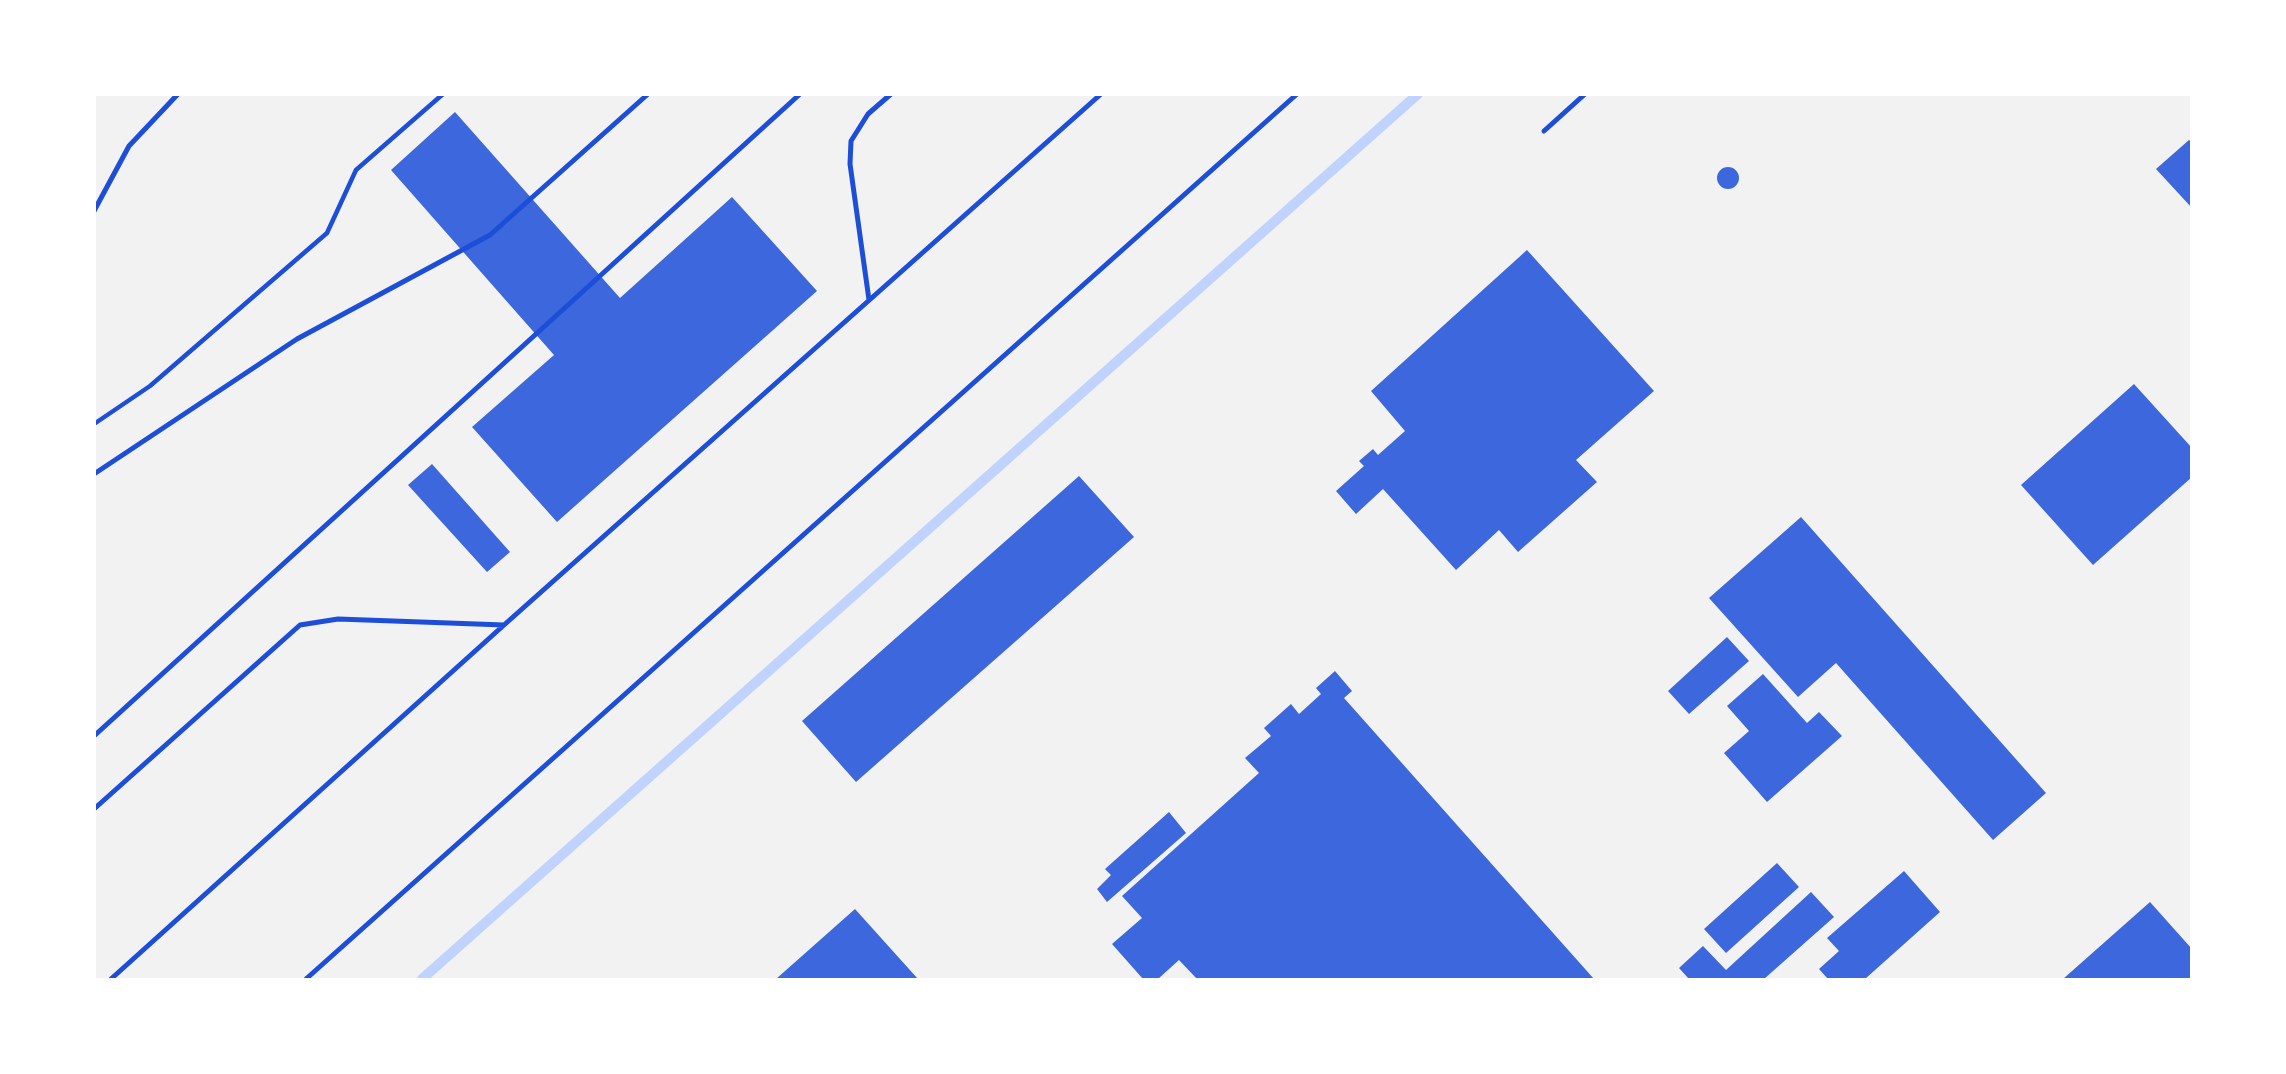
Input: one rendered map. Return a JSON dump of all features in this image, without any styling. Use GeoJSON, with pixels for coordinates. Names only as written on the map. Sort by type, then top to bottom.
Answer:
{"type":"FeatureCollection","features":[{"type":"Feature","properties":{"kind":"lane"},"geometry":{"type":"LineString","coordinates":[[94,211],[129,146],[178,94]]}},
{"type":"Feature","properties":{"kind":"lane"},"geometry":{"type":"LineString","coordinates":[[94,474],[297,339],[490,235],[648,94]]}},
{"type":"Feature","properties":{"kind":"lane"},"geometry":{"type":"LineString","coordinates":[[94,736],[800,94]]}},
{"type":"Feature","properties":{"kind":"lane"},"geometry":{"type":"LineString","coordinates":[[869,300],[850,164],[851,141],[868,114],[891,94]]}},
{"type":"Feature","properties":{"kind":"lane"},"geometry":{"type":"LineString","coordinates":[[111,979],[1101,94]]}},
{"type":"Feature","properties":{"kind":"lane"},"geometry":{"type":"LineString","coordinates":[[306,979],[1297,94]]}},
{"type":"Feature","properties":{"kind":"lane"},"geometry":{"type":"LineString","coordinates":[[1544,131],[1584,94]]}},
{"type":"Feature","properties":{"kind":"lane"},"geometry":{"type":"LineString","coordinates":[[94,809],[300,625],[338,619],[504,625]]}},
{"type":"Feature","properties":{"kind":"path"},"geometry":{"type":"LineString","coordinates":[[94,424],[150,386],[327,233],[356,170],[443,94]]}},
{"type":"Feature","properties":{"kind":"building"},"geometry":{"type":"Polygon","coordinates":[[[455,112],[620,298],[732,197],[817,291],[557,522],[472,427],[554,355],[391,170],[455,112]]]}},
{"type":"Feature","properties":{"kind":"building"},"geometry":{"type":"Polygon","coordinates":[[[2189,140],[2192,142],[2192,208],[2156,169],[2189,140]]]}},
{"type":"Feature","properties":{"kind":"building"},"geometry":{"type":"Polygon","coordinates":[[[1728,167],[1736,170],[1739,178],[1736,186],[1728,189],[1720,186],[1717,178],[1720,170],[1728,167]]]}},
{"type":"Feature","properties":{"kind":"building"},"geometry":{"type":"Polygon","coordinates":[[[1527,250],[1654,391],[1576,460],[1597,482],[1518,552],[1499,530],[1456,570],[1383,489],[1356,514],[1336,491],[1364,466],[1359,461],[1373,449],[1378,455],[1405,431],[1371,391],[1527,250]]]}},
{"type":"Feature","properties":{"kind":"building"},"geometry":{"type":"Polygon","coordinates":[[[2134,384],[2192,448],[2192,477],[2093,565],[2021,485],[2134,384]]]}},
{"type":"Feature","properties":{"kind":"building"},"geometry":{"type":"Polygon","coordinates":[[[432,464],[510,552],[487,572],[408,485],[432,464]]]}},
{"type":"Feature","properties":{"kind":"building"},"geometry":{"type":"Polygon","coordinates":[[[1079,476],[1134,537],[856,782],[802,721],[1079,476]]]}},
{"type":"Feature","properties":{"kind":"building"},"geometry":{"type":"Polygon","coordinates":[[[1801,517],[2046,793],[1993,840],[1836,663],[1798,697],[1709,598],[1801,517]]]}},
{"type":"Feature","properties":{"kind":"building"},"geometry":{"type":"Polygon","coordinates":[[[1727,637],[1749,661],[1689,714],[1668,691],[1727,637]]]}},
{"type":"Feature","properties":{"kind":"building"},"geometry":{"type":"Polygon","coordinates":[[[1335,671],[1352,691],[1344,698],[1594,979],[1197,979],[1179,960],[1158,979],[1143,979],[1112,944],[1142,918],[1122,896],[1259,773],[1245,758],[1271,736],[1264,728],[1291,704],[1299,714],[1321,694],[1316,688],[1335,671]]]}},
{"type":"Feature","properties":{"kind":"building"},"geometry":{"type":"Polygon","coordinates":[[[1763,674],[1807,723],[1819,712],[1842,736],[1767,802],[1724,753],[1749,731],[1727,706],[1763,674]]]}},
{"type":"Feature","properties":{"kind":"building"},"geometry":{"type":"Polygon","coordinates":[[[1169,812],[1186,833],[1107,902],[1097,889],[1111,875],[1105,869],[1169,812]]]}},
{"type":"Feature","properties":{"kind":"building"},"geometry":{"type":"Polygon","coordinates":[[[1777,863],[1799,887],[1726,953],[1704,929],[1777,863]]]}},
{"type":"Feature","properties":{"kind":"building"},"geometry":{"type":"Polygon","coordinates":[[[1904,871],[1940,912],[1865,979],[1828,979],[1819,969],[1839,951],[1827,938],[1904,871]]]}},
{"type":"Feature","properties":{"kind":"building"},"geometry":{"type":"Polygon","coordinates":[[[1811,892],[1834,917],[1764,979],[1689,979],[1679,968],[1703,946],[1726,970],[1811,892]]]}},
{"type":"Feature","properties":{"kind":"building"},"geometry":{"type":"Polygon","coordinates":[[[2150,902],[2192,949],[2192,979],[2063,979],[2150,902]]]}},
{"type":"Feature","properties":{"kind":"building"},"geometry":{"type":"Polygon","coordinates":[[[855,909],[918,979],[776,979],[855,909]]]}},
{"type":"Feature","properties":{"kind":"waterway"},"geometry":{"type":"LineString","coordinates":[[422,979],[1418,94]]}}]}
